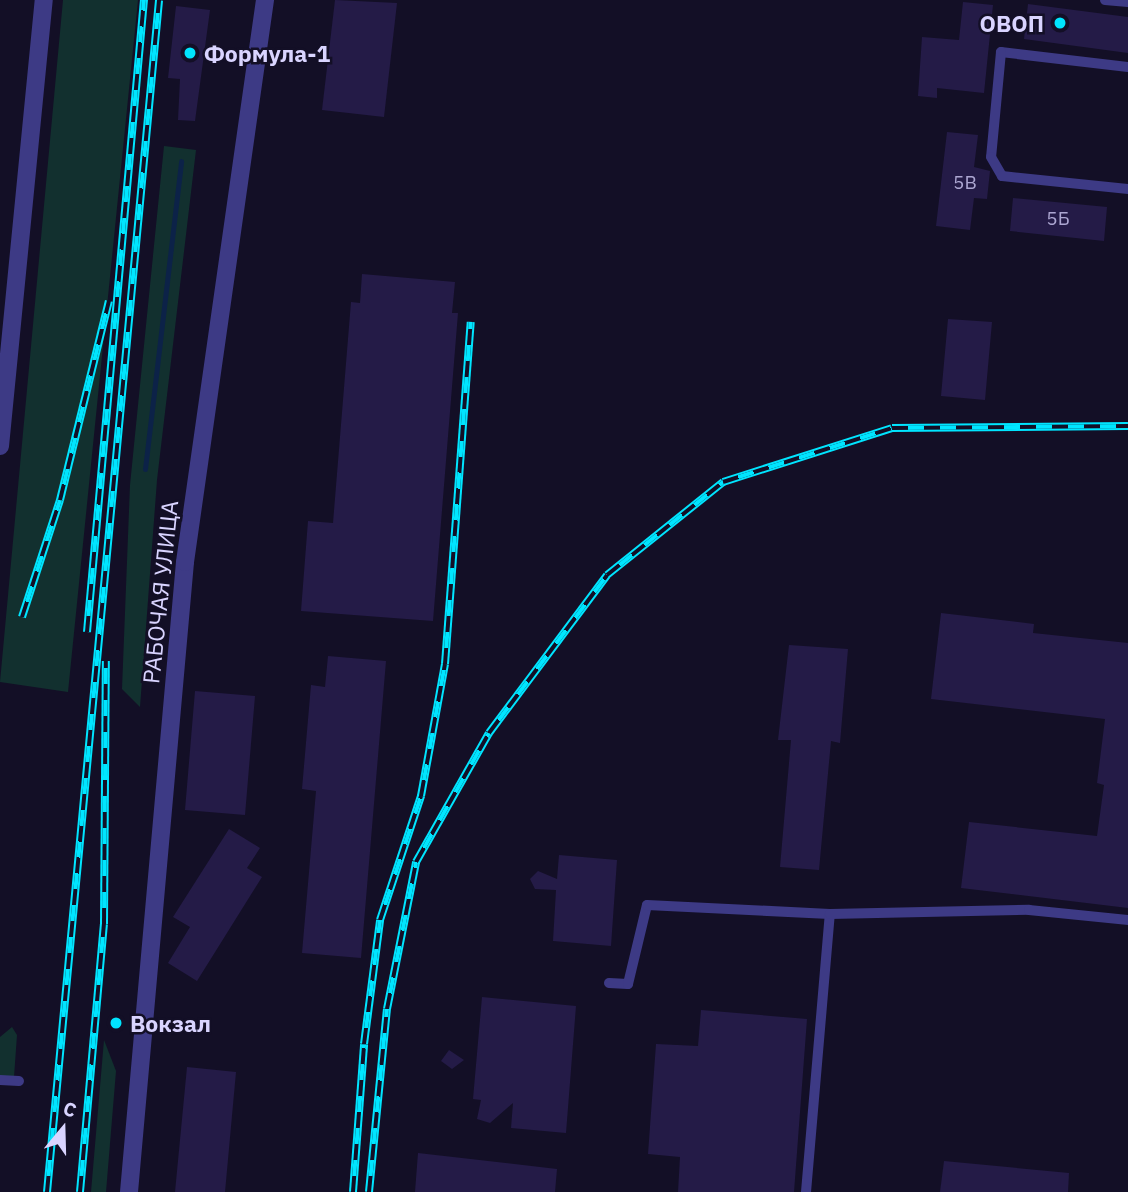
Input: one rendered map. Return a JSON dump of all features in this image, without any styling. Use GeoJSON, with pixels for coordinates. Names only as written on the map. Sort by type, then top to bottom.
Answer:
{"type":"FeatureCollection","features":[{"type":"Feature","properties":{"kind":"street"},"geometry":{"type":"LineString","coordinates":[[0,446],[44,0]]}},
{"type":"Feature","properties":{"kind":"street","name":"РАБОЧАЯ УЛИЦА"},"geometry":{"type":"LineString","coordinates":[[129,1192],[185,562],[265,0]]}},
{"type":"Feature","properties":{"kind":"lane"},"geometry":{"type":"LineString","coordinates":[[1105,0],[1128,2]]}},
{"type":"Feature","properties":{"kind":"lane"},"geometry":{"type":"LineString","coordinates":[[1128,67],[1001,52],[990,157],[1002,176],[1128,188]]}},
{"type":"Feature","properties":{"kind":"lane"},"geometry":{"type":"LineString","coordinates":[[609,983],[628,984],[647,905],[830,914],[1029,910],[1128,920]]}},
{"type":"Feature","properties":{"kind":"lane"},"geometry":{"type":"LineString","coordinates":[[806,1192],[830,914]]}},
{"type":"Feature","properties":{"kind":"lane"},"geometry":{"type":"LineString","coordinates":[[0,1080],[19,1082]]}},
{"type":"Feature","properties":{"kind":"green space"},"geometry":{"type":"Polygon","coordinates":[[[63,0],[138,0],[68,692],[0,682],[63,0]]]}},
{"type":"Feature","properties":{"kind":"green space"},"geometry":{"type":"Polygon","coordinates":[[[164,146],[196,150],[157,480],[140,707],[122,689],[130,485],[164,146]]]}},
{"type":"Feature","properties":{"kind":"green space"},"geometry":{"type":"Polygon","coordinates":[[[12,1027],[17,1035],[14,1077],[0,1076],[0,1037],[12,1027]]]}},
{"type":"Feature","properties":{"kind":"green space"},"geometry":{"type":"Polygon","coordinates":[[[104,1040],[116,1071],[106,1192],[91,1192],[104,1040]]]}},
{"type":"Feature","properties":{"kind":"building"},"geometry":{"type":"Polygon","coordinates":[[[335,0],[397,3],[384,117],[322,110],[335,0]]]}},
{"type":"Feature","properties":{"kind":"building"},"geometry":{"type":"Polygon","coordinates":[[[963,2],[993,5],[984,93],[937,88],[937,98],[918,96],[922,37],[959,40],[963,2]]]}},
{"type":"Feature","properties":{"kind":"building"},"geometry":{"type":"Polygon","coordinates":[[[1028,4],[1128,17],[1128,53],[1024,39],[1028,4]]]}},
{"type":"Feature","properties":{"kind":"building"},"geometry":{"type":"Polygon","coordinates":[[[176,6],[210,10],[195,121],[178,120],[180,79],[168,78],[176,6]]]}},
{"type":"Feature","properties":{"kind":"building"},"geometry":{"type":"Polygon","coordinates":[[[947,132],[978,135],[974,167],[990,171],[987,199],[974,198],[970,230],[936,226],[947,132]]]}},
{"type":"Feature","properties":{"kind":"building"},"geometry":{"type":"Polygon","coordinates":[[[1013,198],[1107,207],[1104,241],[1010,231],[1013,198]]]}},
{"type":"Feature","properties":{"kind":"building"},"geometry":{"type":"Polygon","coordinates":[[[362,274],[455,282],[452,313],[458,313],[433,621],[301,611],[308,521],[333,523],[351,302],[360,303],[362,274]]]}},
{"type":"Feature","properties":{"kind":"building"},"geometry":{"type":"Polygon","coordinates":[[[948,319],[992,322],[985,400],[941,396],[948,319]]]}},
{"type":"Feature","properties":{"kind":"building"},"geometry":{"type":"Polygon","coordinates":[[[941,613],[1034,624],[1033,633],[1128,643],[1128,908],[961,888],[969,822],[1097,836],[1104,785],[1097,783],[1105,719],[931,699],[941,613]]]}},
{"type":"Feature","properties":{"kind":"building"},"geometry":{"type":"Polygon","coordinates":[[[789,645],[848,649],[840,743],[831,741],[819,870],[780,867],[791,740],[778,740],[789,645]]]}},
{"type":"Feature","properties":{"kind":"building"},"geometry":{"type":"Polygon","coordinates":[[[328,656],[386,661],[361,958],[302,953],[316,791],[302,789],[311,685],[325,687],[328,656]]]}},
{"type":"Feature","properties":{"kind":"building"},"geometry":{"type":"Polygon","coordinates":[[[195,691],[255,696],[245,815],[185,810],[195,691]]]}},
{"type":"Feature","properties":{"kind":"building"},"geometry":{"type":"Polygon","coordinates":[[[229,829],[260,848],[247,868],[262,877],[197,981],[168,963],[190,927],[173,917],[229,829]]]}},
{"type":"Feature","properties":{"kind":"building"},"geometry":{"type":"Polygon","coordinates":[[[559,855],[617,860],[611,946],[553,941],[556,890],[535,889],[530,879],[538,871],[557,879],[559,855]]]}},
{"type":"Feature","properties":{"kind":"building"},"geometry":{"type":"Polygon","coordinates":[[[482,997],[576,1006],[566,1133],[511,1128],[513,1103],[490,1123],[477,1119],[481,1100],[473,1099],[482,997]]]}},
{"type":"Feature","properties":{"kind":"building"},"geometry":{"type":"Polygon","coordinates":[[[701,1010],[807,1019],[794,1192],[678,1192],[680,1157],[648,1154],[656,1044],[698,1046],[701,1010]]]}},
{"type":"Feature","properties":{"kind":"building"},"geometry":{"type":"Polygon","coordinates":[[[449,1050],[464,1060],[452,1069],[441,1061],[449,1050]]]}},
{"type":"Feature","properties":{"kind":"building"},"geometry":{"type":"Polygon","coordinates":[[[187,1067],[236,1072],[225,1192],[175,1192],[187,1067]]]}},
{"type":"Feature","properties":{"kind":"building"},"geometry":{"type":"Polygon","coordinates":[[[418,1153],[557,1169],[555,1192],[415,1192],[418,1153]]]}},
{"type":"Feature","properties":{"kind":"building"},"geometry":{"type":"Polygon","coordinates":[[[944,1161],[1069,1173],[1068,1192],[940,1192],[944,1161]]]}},
{"type":"Feature","properties":{"kind":"waterway"},"geometry":{"type":"LineString","coordinates":[[145,469],[181,161]]}},
{"type":"Feature","properties":{"kind":"railway"},"geometry":{"type":"LineString","coordinates":[[87,632],[144,0]]}},
{"type":"Feature","properties":{"kind":"railway"},"geometry":{"type":"LineString","coordinates":[[47,1192],[159,0]]}},
{"type":"Feature","properties":{"kind":"railway"},"geometry":{"type":"LineString","coordinates":[[22,617],[60,500],[109,301]]}},
{"type":"Feature","properties":{"kind":"railway"},"geometry":{"type":"LineString","coordinates":[[353,1192],[364,1044],[380,920],[421,796],[445,664],[471,322]]}},
{"type":"Feature","properties":{"kind":"railway"},"geometry":{"type":"LineString","coordinates":[[369,1192],[387,1009],[416,862],[489,733],[607,575],[723,482],[892,428],[1128,426]]}},
{"type":"Feature","properties":{"kind":"railway"},"geometry":{"type":"LineString","coordinates":[[80,1192],[104,924],[106,661]]}},
{"type":"Feature","properties":{"kind":"place","name":"ОВОП"},"geometry":{"type":"Point","coordinates":[1060,23]}},
{"type":"Feature","properties":{"kind":"place","name":"Формула-1"},"geometry":{"type":"Point","coordinates":[190,53]}},
{"type":"Feature","properties":{"kind":"place","name":"Вокзал"},"geometry":{"type":"Point","coordinates":[116,1023]}}]}
